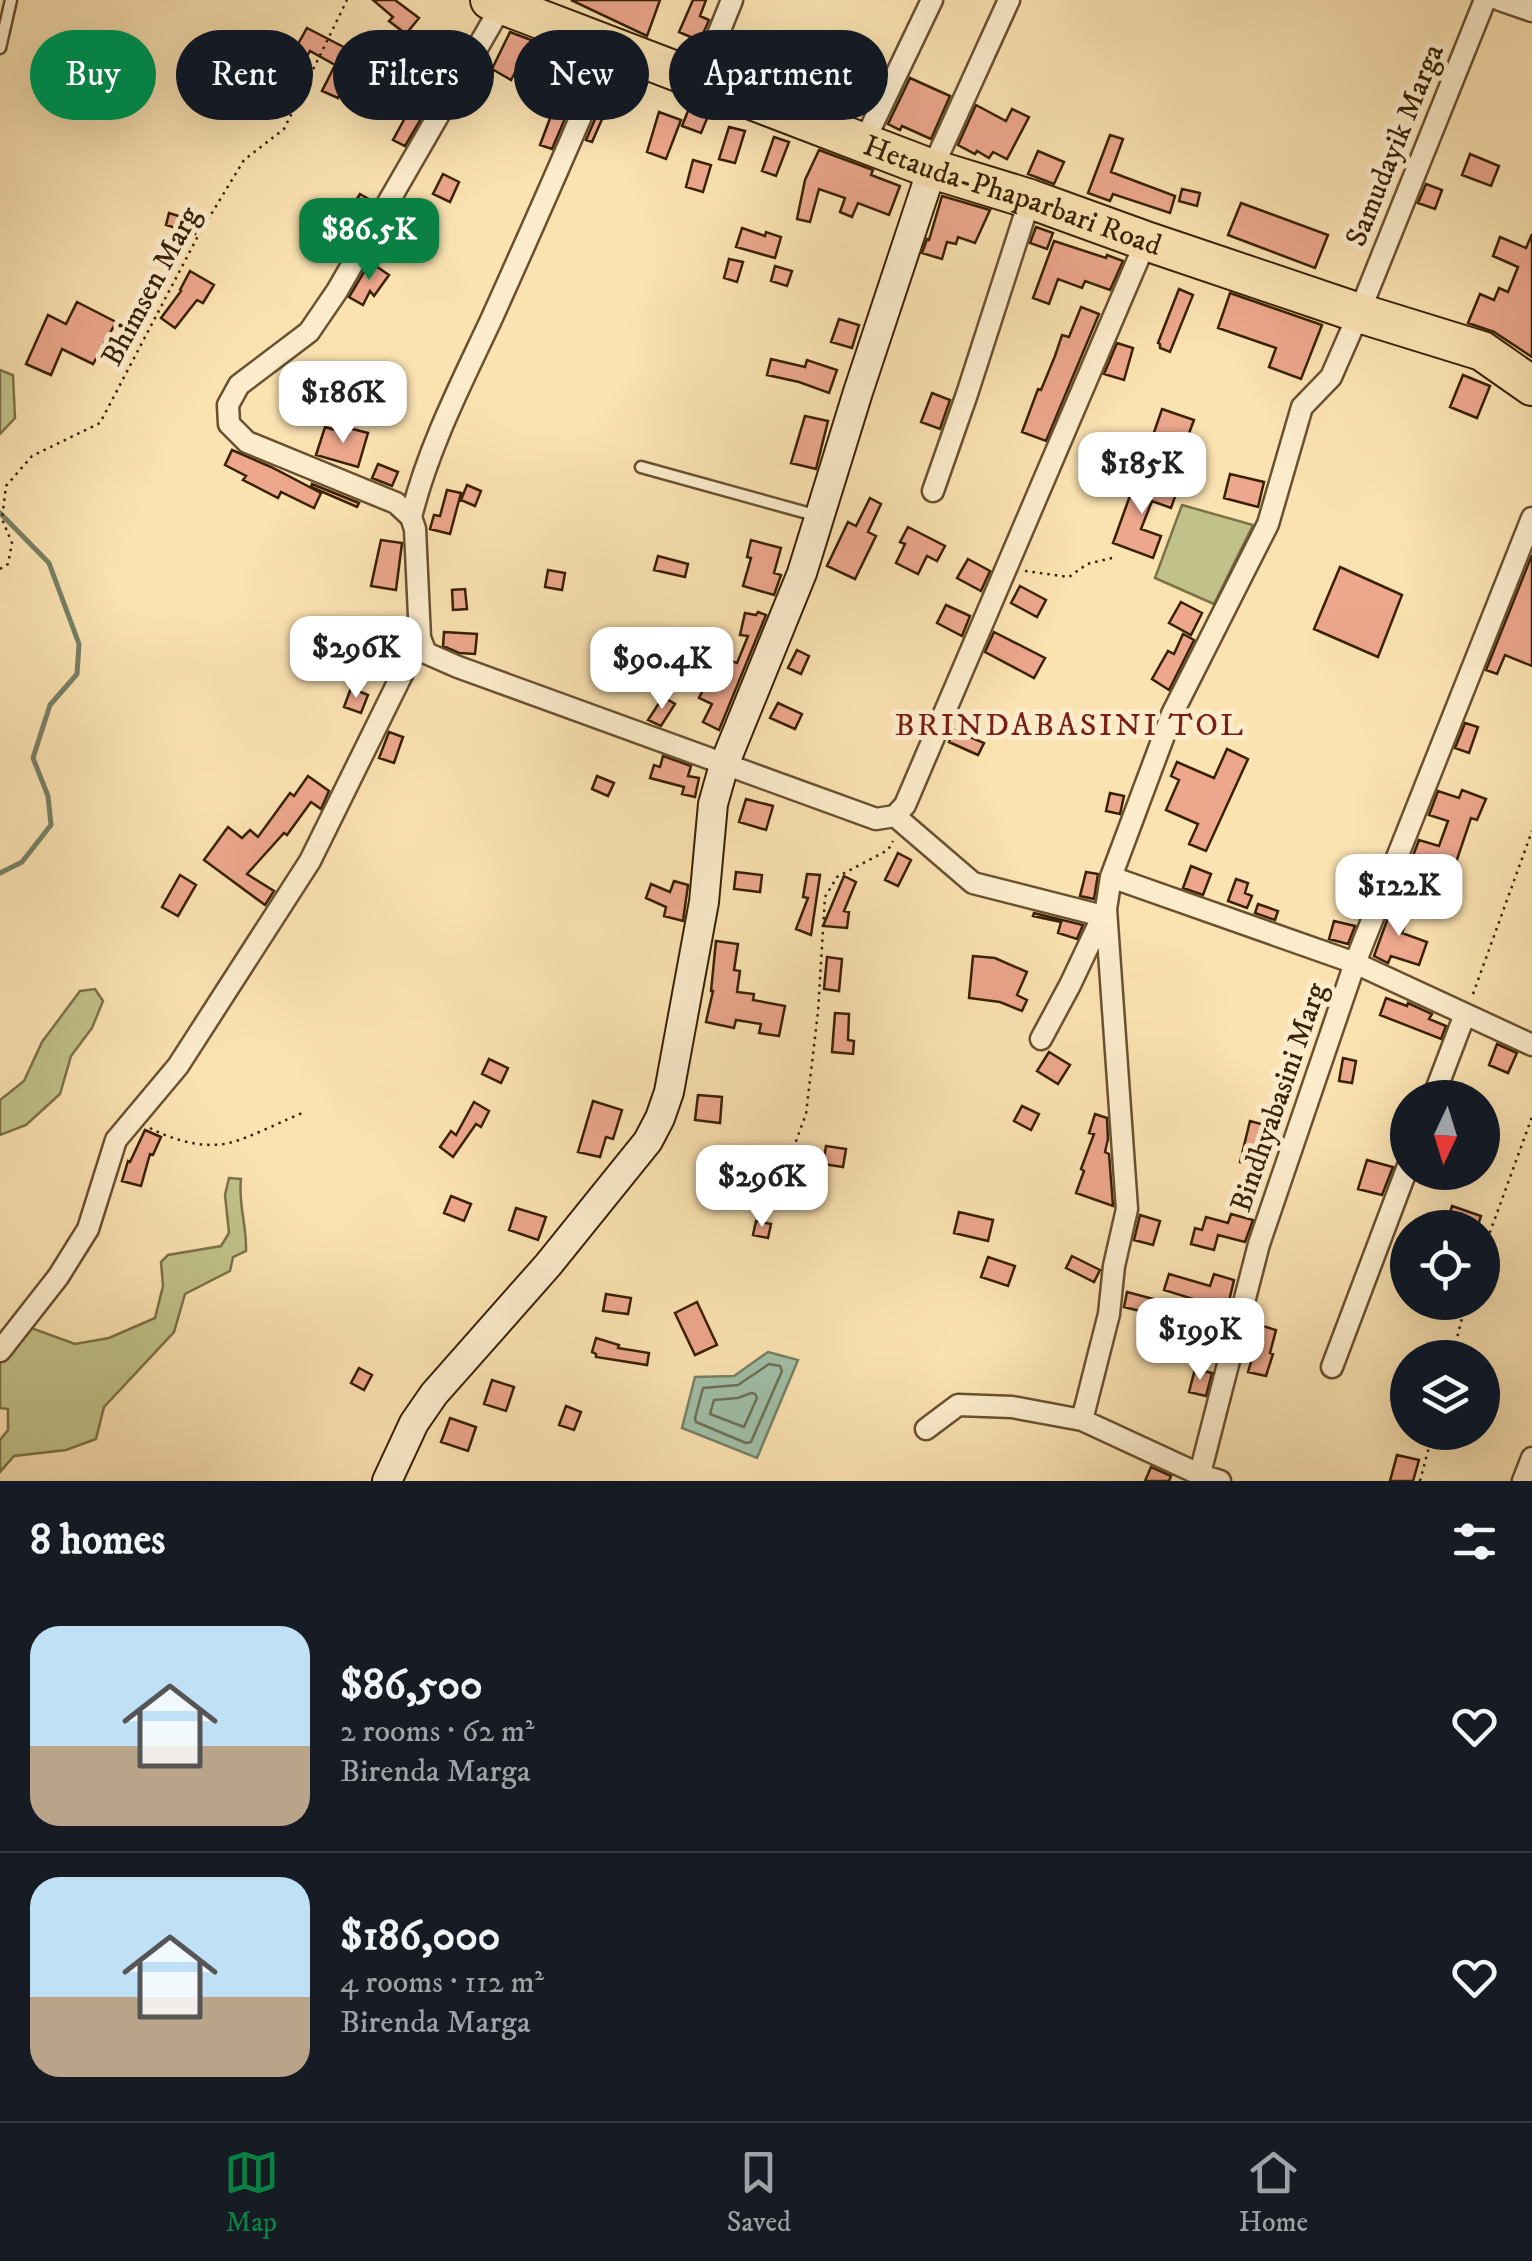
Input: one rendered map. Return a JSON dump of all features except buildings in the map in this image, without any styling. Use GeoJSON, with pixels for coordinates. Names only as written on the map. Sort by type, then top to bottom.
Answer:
{"type":"FeatureCollection","features":[{"type":"Feature","properties":{"kind":"highway","name":"Hetauda-Phaparbari Road"},"geometry":{"type":"LineString","coordinates":[[499,2],[567,30]]}},
{"type":"Feature","properties":{"kind":"highway","name":"Hetauda-Phaparbari Road"},"geometry":{"type":"LineString","coordinates":[[800,120],[932,169],[1482,351],[1532,386]]}},
{"type":"Feature","properties":{"kind":"main road"},"geometry":{"type":"LineString","coordinates":[[387,1481],[414,1423],[434,1394],[573,1234],[648,1141],[660,1118],[670,1092],[704,902],[714,804],[724,765],[802,573],[932,169]]}},
{"type":"Feature","properties":{"kind":"street"},"geometry":{"type":"LineString","coordinates":[[720,30],[732,0]]}},
{"type":"Feature","properties":{"kind":"street"},"geometry":{"type":"LineString","coordinates":[[864,144],[932,0]]}},
{"type":"Feature","properties":{"kind":"street"},"geometry":{"type":"LineString","coordinates":[[932,169],[1010,0]]}},
{"type":"Feature","properties":{"kind":"street","name":"Samudayik Marga"},"geometry":{"type":"LineString","coordinates":[[1104,912],[1111,876],[1172,714],[1268,524],[1302,407],[1331,377],[1485,0]]}},
{"type":"Feature","properties":{"kind":"street"},"geometry":{"type":"LineString","coordinates":[[1500,0],[1532,11]]}},
{"type":"Feature","properties":{"kind":"street"},"geometry":{"type":"LineString","coordinates":[[499,2],[347,274],[309,332],[239,385],[228,406],[230,424],[247,442],[396,502],[411,517],[415,529],[420,638],[426,653],[458,668],[876,819],[895,816],[905,805],[1146,241]]}},
{"type":"Feature","properties":{"kind":"street"},"geometry":{"type":"LineString","coordinates":[[411,517],[442,425],[580,120]]}},
{"type":"Feature","properties":{"kind":"street"},"geometry":{"type":"LineString","coordinates":[[933,491],[1030,199]]}},
{"type":"Feature","properties":{"kind":"street","name":"Bindhyabasini Marg"},"geometry":{"type":"LineString","coordinates":[[1207,1479],[1260,1244],[1355,963],[1532,518]]}},
{"type":"Feature","properties":{"kind":"street"},"geometry":{"type":"LineString","coordinates":[[0,1351],[58,1277],[88,1229],[116,1140],[178,1066],[310,861],[420,638]]}},
{"type":"Feature","properties":{"kind":"street"},"geometry":{"type":"LineString","coordinates":[[895,816],[973,883],[1104,912]]}},
{"type":"Feature","properties":{"kind":"street"},"geometry":{"type":"LineString","coordinates":[[1111,876],[1355,963],[1532,1045]]}},
{"type":"Feature","properties":{"kind":"street"},"geometry":{"type":"LineString","coordinates":[[1040,1039],[1104,912]]}},
{"type":"Feature","properties":{"kind":"street"},"geometry":{"type":"LineString","coordinates":[[1082,1420],[1109,1314],[1114,1266],[1127,1209],[1104,912]]}},
{"type":"Feature","properties":{"kind":"street"},"geometry":{"type":"LineString","coordinates":[[1440,1080],[1465,1014]]}},
{"type":"Feature","properties":{"kind":"street"},"geometry":{"type":"LineString","coordinates":[[1332,1367],[1399,1190]]}},
{"type":"Feature","properties":{"kind":"street"},"geometry":{"type":"LineString","coordinates":[[926,1428],[958,1405],[1012,1407],[1082,1420],[1207,1479]]}},
{"type":"Feature","properties":{"kind":"street"},"geometry":{"type":"LineString","coordinates":[[1523,1481],[1532,1458]]}},
{"type":"Feature","properties":{"kind":"lane"},"geometry":{"type":"LineString","coordinates":[[0,48],[10,0]]}},
{"type":"Feature","properties":{"kind":"lane"},"geometry":{"type":"LineString","coordinates":[[640,467],[820,516]]}},
{"type":"Feature","properties":{"kind":"path","name":"Bhimsen Marg"},"geometry":{"type":"LineString","coordinates":[[0,569],[8,564],[12,543],[2,519],[6,486],[32,456],[100,423],[198,236],[244,160],[284,129],[346,0]]}},
{"type":"Feature","properties":{"kind":"path"},"geometry":{"type":"LineString","coordinates":[[1005,567],[1069,578],[1087,564],[1112,558]]}},
{"type":"Feature","properties":{"kind":"path"},"geometry":{"type":"LineString","coordinates":[[775,1198],[806,1114],[818,1012],[825,897],[837,877],[888,850],[895,838],[895,816]]}},
{"type":"Feature","properties":{"kind":"path"},"geometry":{"type":"LineString","coordinates":[[1465,1014],[1532,831]]}},
{"type":"Feature","properties":{"kind":"path"},"geometry":{"type":"LineString","coordinates":[[134,1119],[167,1137],[198,1144],[228,1143],[304,1112]]}},
{"type":"Feature","properties":{"kind":"path"},"geometry":{"type":"LineString","coordinates":[[1498,1210],[1532,1117]]}},
{"type":"Feature","properties":{"kind":"path"},"geometry":{"type":"LineString","coordinates":[[1420,1481],[1428,1450]]}},
{"type":"Feature","properties":{"kind":"green space"},"geometry":{"type":"Polygon","coordinates":[[[0,370],[13,375],[15,418],[0,434],[0,370]]]}},
{"type":"Feature","properties":{"kind":"green space"},"geometry":{"type":"Polygon","coordinates":[[[1182,505],[1253,525],[1214,604],[1155,578],[1182,505]]]}},
{"type":"Feature","properties":{"kind":"green space"},"geometry":{"type":"Polygon","coordinates":[[[95,989],[103,1001],[92,1028],[71,1056],[60,1094],[26,1125],[0,1135],[0,1100],[24,1081],[42,1042],[80,991],[95,989]]]}},
{"type":"Feature","properties":{"kind":"green space"},"geometry":{"type":"Polygon","coordinates":[[[229,1178],[241,1179],[246,1251],[233,1257],[230,1271],[185,1294],[174,1332],[104,1407],[96,1439],[66,1450],[14,1456],[0,1472],[0,1440],[8,1430],[8,1409],[0,1408],[0,1335],[26,1326],[75,1344],[109,1338],[155,1318],[163,1286],[161,1262],[168,1255],[221,1246],[229,1233],[225,1195],[229,1178]]]}},
{"type":"Feature","properties":{"kind":"water"},"geometry":{"type":"Polygon","coordinates":[[[768,1352],[798,1360],[757,1458],[682,1428],[695,1377],[734,1376],[768,1352]]]}},
{"type":"Feature","properties":{"kind":"waterway"},"geometry":{"type":"LineString","coordinates":[[0,513],[49,563],[79,644],[77,674],[50,705],[33,758],[48,796],[51,825],[22,862],[0,873]]}},
{"type":"Feature","properties":{"kind":"district","name":"BRINDABASINI TOL"},"geometry":{"type":"Point","coordinates":[1070,724]}}]}
